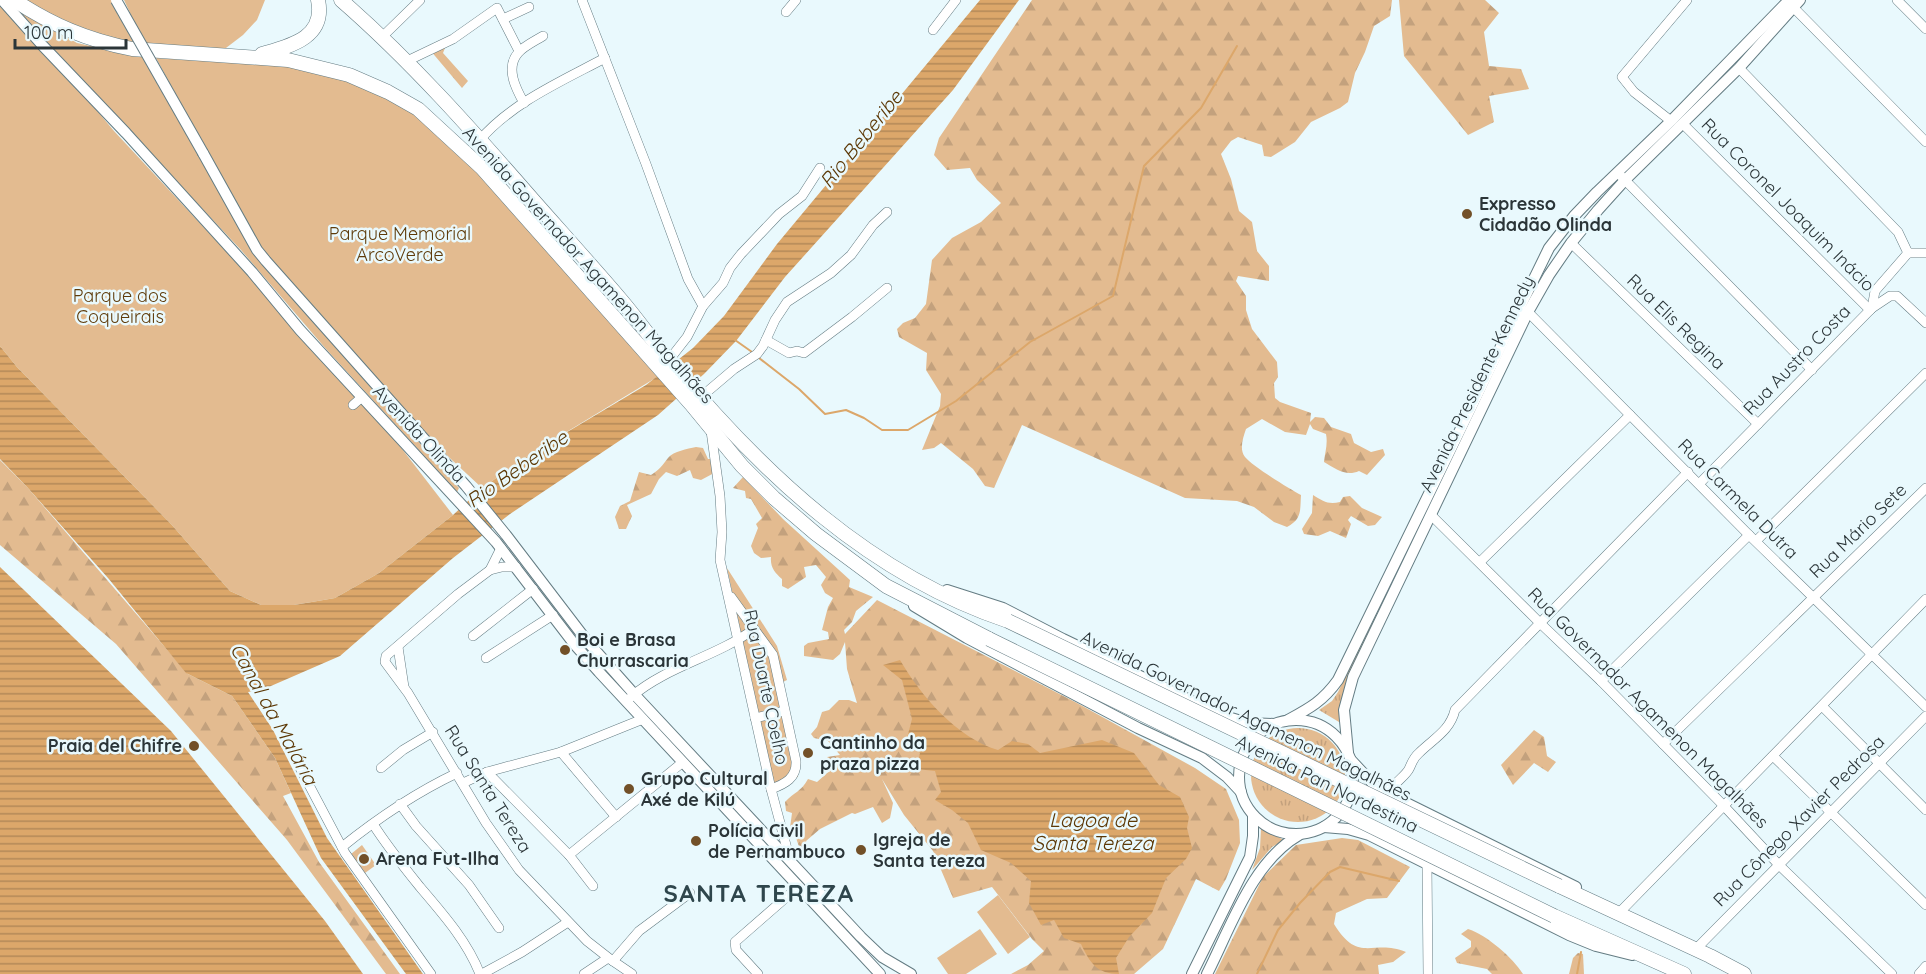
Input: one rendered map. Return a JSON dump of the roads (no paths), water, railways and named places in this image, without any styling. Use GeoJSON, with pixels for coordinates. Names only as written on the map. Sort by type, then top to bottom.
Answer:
{"type":"FeatureCollection","features":[{"type":"Feature","properties":{"kind":"highway","name":"Avenida Governador Agamenon Magalhães"},"geometry":{"type":"LineString","coordinates":[[14,0],[56,24],[86,38],[107,44],[132,49],[288,60],[349,75],[382,89],[418,109],[482,168],[668,365],[697,399],[756,458],[802,501],[877,558],[976,610],[1008,621],[1559,886]]}},
{"type":"Feature","properties":{"kind":"highway"},"geometry":{"type":"LineString","coordinates":[[254,56],[294,46],[305,39],[317,20],[320,7],[318,0]]}},
{"type":"Feature","properties":{"kind":"highway","name":"Avenida Governador Agamenon Magalhães"},"geometry":{"type":"LineString","coordinates":[[342,0],[407,61],[480,140],[622,302],[668,365]]}},
{"type":"Feature","properties":{"kind":"highway","name":"Avenida Governador Agamenon Magalhães"},"geometry":{"type":"LineString","coordinates":[[697,399],[711,428],[755,481],[825,541],[885,586],[989,639]]}},
{"type":"Feature","properties":{"kind":"highway","name":"Avenida Pan Nordestina"},"geometry":{"type":"LineString","coordinates":[[989,639],[1554,916],[1684,974]]}},
{"type":"Feature","properties":{"kind":"highway","name":"Avenida Pan Nordestina"},"geometry":{"type":"LineString","coordinates":[[1559,886],[1696,949],[1744,974]]}},
{"type":"Feature","properties":{"kind":"main road","name":"Avenida Olinda"},"geometry":{"type":"LineString","coordinates":[[2,0],[252,272],[300,330],[499,545],[575,645],[790,860],[861,938],[882,957],[911,974]]}},
{"type":"Feature","properties":{"kind":"main road","name":"Avenida Olinda"},"geometry":{"type":"LineString","coordinates":[[116,0],[257,250],[466,486],[587,640],[643,719],[880,974]]}},
{"type":"Feature","properties":{"kind":"main road","name":"Avenida Presidente Kennedy"},"geometry":{"type":"LineString","coordinates":[[1288,720],[1319,702],[1338,680],[1549,248],[1574,216],[1683,124],[1739,68],[1791,2]]}},
{"type":"Feature","properties":{"kind":"main road","name":"Avenida Presidente Kennedy"},"geometry":{"type":"LineString","coordinates":[[1349,756],[1344,710],[1353,677],[1528,312],[1549,275],[1621,176],[1671,121],[1791,2]]}},
{"type":"Feature","properties":{"kind":"main road","name":"Avenida Governador Agamenon Magalhães"},"geometry":{"type":"LineString","coordinates":[[917,581],[1003,608],[1221,715],[1248,723],[1275,724]]}},
{"type":"Feature","properties":{"kind":"main road","name":"Avenida Governador Agamenon Magalhães"},"geometry":{"type":"LineString","coordinates":[[885,586],[916,608],[967,638],[1138,728],[1202,758],[1227,777],[1241,792]]}},
{"type":"Feature","properties":{"kind":"main road"},"geometry":{"type":"LineString","coordinates":[[1207,974],[1255,878],[1277,850],[1299,835],[1324,827],[1333,821],[1347,803],[1353,781],[1349,756],[1337,738],[1323,727],[1306,721],[1288,720],[1275,724],[1255,737],[1243,757],[1240,768],[1241,792],[1246,805],[1261,823],[1279,832],[1299,835]]}},
{"type":"Feature","properties":{"kind":"main road","name":"Avenida Pan Nordestina"},"geometry":{"type":"LineString","coordinates":[[1349,756],[1378,789],[1622,914]]}},
{"type":"Feature","properties":{"kind":"main road"},"geometry":{"type":"LineString","coordinates":[[1192,974],[1250,857],[1254,816]]}},
{"type":"Feature","properties":{"kind":"main road","name":"Avenida Pan Nordestina"},"geometry":{"type":"LineString","coordinates":[[1324,827],[1348,829],[1369,835],[1569,934],[1616,952],[1650,959]]}},
{"type":"Feature","properties":{"kind":"street"},"geometry":{"type":"LineString","coordinates":[[381,38],[420,0]]}},
{"type":"Feature","properties":{"kind":"street"},"geometry":{"type":"LineString","coordinates":[[582,0],[688,279],[703,306]]}},
{"type":"Feature","properties":{"kind":"street"},"geometry":{"type":"LineString","coordinates":[[786,12],[796,0]]}},
{"type":"Feature","properties":{"kind":"street"},"geometry":{"type":"LineString","coordinates":[[933,30],[956,0]]}},
{"type":"Feature","properties":{"kind":"street"},"geometry":{"type":"LineString","coordinates":[[1671,121],[1634,92],[1622,76],[1687,0]]}},
{"type":"Feature","properties":{"kind":"street"},"geometry":{"type":"LineString","coordinates":[[1897,0],[1926,29]]}},
{"type":"Feature","properties":{"kind":"street"},"geometry":{"type":"LineString","coordinates":[[1791,2],[1926,142]]}},
{"type":"Feature","properties":{"kind":"street"},"geometry":{"type":"LineString","coordinates":[[503,19],[528,7]]}},
{"type":"Feature","properties":{"kind":"street"},"geometry":{"type":"LineString","coordinates":[[407,61],[453,39],[498,8],[519,51]]}},
{"type":"Feature","properties":{"kind":"street"},"geometry":{"type":"LineString","coordinates":[[524,104],[514,84],[515,58],[519,51],[543,36]]}},
{"type":"Feature","properties":{"kind":"street"},"geometry":{"type":"LineString","coordinates":[[480,140],[524,104],[605,58]]}},
{"type":"Feature","properties":{"kind":"street"},"geometry":{"type":"LineString","coordinates":[[1739,68],[1898,232],[1908,253],[1926,253]]}},
{"type":"Feature","properties":{"kind":"street","name":"Rua Coronel Joaquim Inácio"},"geometry":{"type":"LineString","coordinates":[[1683,124],[1870,309]]}},
{"type":"Feature","properties":{"kind":"street"},"geometry":{"type":"LineString","coordinates":[[668,365],[687,337],[703,306],[723,283],[730,268],[779,214],[797,201],[820,168]]}},
{"type":"Feature","properties":{"kind":"street"},"geometry":{"type":"LineString","coordinates":[[1621,176],[1812,370]]}},
{"type":"Feature","properties":{"kind":"street"},"geometry":{"type":"LineString","coordinates":[[697,399],[754,356],[766,340],[787,302],[831,273],[850,255],[873,225],[887,212]]}},
{"type":"Feature","properties":{"kind":"street","name":"Rua Elis Regina"},"geometry":{"type":"LineString","coordinates":[[1571,243],[1758,424]]}},
{"type":"Feature","properties":{"kind":"street","name":"Rua Austro Costa"},"geometry":{"type":"LineString","coordinates":[[1699,484],[1870,309],[1875,291],[1908,253]]}},
{"type":"Feature","properties":{"kind":"street"},"geometry":{"type":"LineString","coordinates":[[766,340],[789,353],[797,351],[804,353],[887,288]]}},
{"type":"Feature","properties":{"kind":"street"},"geometry":{"type":"LineString","coordinates":[[1870,309],[1890,296],[1898,296],[1926,323]]}},
{"type":"Feature","properties":{"kind":"street","name":"Rua Carmela Dutra"},"geometry":{"type":"LineString","coordinates":[[1528,312],[1753,538],[1926,707]]}},
{"type":"Feature","properties":{"kind":"street"},"geometry":{"type":"LineString","coordinates":[[1602,681],[1926,373]]}},
{"type":"Feature","properties":{"kind":"street"},"geometry":{"type":"LineString","coordinates":[[353,405],[362,397]]}},
{"type":"Feature","properties":{"kind":"street"},"geometry":{"type":"LineString","coordinates":[[1480,562],[1630,415]]}},
{"type":"Feature","properties":{"kind":"street","name":"Rua Duarte Coelho"},"geometry":{"type":"LineString","coordinates":[[711,428],[720,496],[722,531],[719,555],[740,640],[771,789],[790,860]]}},
{"type":"Feature","properties":{"kind":"street"},"geometry":{"type":"LineString","coordinates":[[1378,789],[1393,787],[1419,752],[1448,727],[1455,710],[1688,472]]}},
{"type":"Feature","properties":{"kind":"street","name":"Rua Mário Sete"},"geometry":{"type":"LineString","coordinates":[[1663,744],[1926,488]]}},
{"type":"Feature","properties":{"kind":"street","name":"Rua Governador Agamenon Magalhães"},"geometry":{"type":"LineString","coordinates":[[1431,515],[1602,681],[1779,865],[1892,974]]}},
{"type":"Feature","properties":{"kind":"street"},"geometry":{"type":"LineString","coordinates":[[490,570],[499,545]]}},
{"type":"Feature","properties":{"kind":"street"},"geometry":{"type":"LineString","coordinates":[[404,687],[398,647],[458,594],[490,570],[516,567]]}},
{"type":"Feature","properties":{"kind":"street"},"geometry":{"type":"LineString","coordinates":[[473,636],[533,589]]}},
{"type":"Feature","properties":{"kind":"street","name":"Rua Duarte Coelho"},"geometry":{"type":"LineString","coordinates":[[728,593],[773,655],[796,768],[784,784],[771,789]]}},
{"type":"Feature","properties":{"kind":"street"},"geometry":{"type":"LineString","coordinates":[[1622,914],[1723,805],[1926,598]]}},
{"type":"Feature","properties":{"kind":"street"},"geometry":{"type":"LineString","coordinates":[[486,658],[553,615]]}},
{"type":"Feature","properties":{"kind":"street"},"geometry":{"type":"LineString","coordinates":[[630,698],[667,673],[740,640],[754,629]]}},
{"type":"Feature","properties":{"kind":"street","name":"Rua Santa Tereza"},"geometry":{"type":"LineString","coordinates":[[398,647],[386,656],[387,666],[404,687],[433,732],[491,832],[511,860],[568,922],[610,959],[632,974]]}},
{"type":"Feature","properties":{"kind":"street"},"geometry":{"type":"LineString","coordinates":[[1822,706],[1926,810]]}},
{"type":"Feature","properties":{"kind":"street"},"geometry":{"type":"LineString","coordinates":[[755,718],[784,711]]}},
{"type":"Feature","properties":{"kind":"street","name":"Rua Cônego Xavier Pedrosa"},"geometry":{"type":"LineString","coordinates":[[1696,949],[1926,716]]}},
{"type":"Feature","properties":{"kind":"street"},"geometry":{"type":"LineString","coordinates":[[463,783],[486,772],[561,752],[643,719]]}},
{"type":"Feature","properties":{"kind":"street"},"geometry":{"type":"LineString","coordinates":[[381,768],[433,732]]}},
{"type":"Feature","properties":{"kind":"street"},"geometry":{"type":"LineString","coordinates":[[561,752],[616,816]]}},
{"type":"Feature","properties":{"kind":"street"},"geometry":{"type":"LineString","coordinates":[[1773,756],[1926,905]]}},
{"type":"Feature","properties":{"kind":"street"},"geometry":{"type":"LineString","coordinates":[[569,855],[683,762]]}},
{"type":"Feature","properties":{"kind":"street"},"geometry":{"type":"LineString","coordinates":[[298,766],[342,847],[431,974]]}},
{"type":"Feature","properties":{"kind":"street"},"geometry":{"type":"LineString","coordinates":[[486,772],[569,855],[593,886]]}},
{"type":"Feature","properties":{"kind":"street"},"geometry":{"type":"LineString","coordinates":[[342,847],[400,804],[457,773]]}},
{"type":"Feature","properties":{"kind":"street"},"geometry":{"type":"LineString","coordinates":[[400,804],[416,826],[469,885],[499,928]]}},
{"type":"Feature","properties":{"kind":"street"},"geometry":{"type":"LineString","coordinates":[[373,824],[395,856],[459,936],[475,960],[481,974],[522,952],[568,922]]}},
{"type":"Feature","properties":{"kind":"street"},"geometry":{"type":"LineString","coordinates":[[1427,864],[1428,974]]}},
{"type":"Feature","properties":{"kind":"street"},"geometry":{"type":"LineString","coordinates":[[758,974],[736,950],[735,942],[798,886]]}},
{"type":"Feature","properties":{"kind":"street"},"geometry":{"type":"LineString","coordinates":[[584,974],[610,959],[639,931],[690,894]]}},
{"type":"Feature","properties":{"kind":"street"},"geometry":{"type":"LineString","coordinates":[[1919,974],[1926,966]]}},
{"type":"Feature","properties":{"kind":"water","name":"Rio Beberibe"},"geometry":{"type":"Polygon","coordinates":[[[980,0],[1019,0],[953,90],[785,277],[736,341],[704,374],[658,415],[510,514],[453,558],[340,656],[264,689],[248,692],[273,730],[327,838],[423,974],[406,974],[321,858],[275,758],[232,696],[186,673],[108,578],[0,459],[0,346],[17,367],[171,524],[230,591],[261,605],[294,605],[335,598],[379,573],[453,515],[482,488],[532,453],[646,385],[693,348],[724,316],[777,244],[980,0]]]}},
{"type":"Feature","properties":{"kind":"water"},"geometry":{"type":"Polygon","coordinates":[[[0,567],[171,731],[325,921],[363,974],[0,974],[0,567]]]}},
{"type":"Feature","properties":{"kind":"water","name":"Lagoa de Santa Tereza"},"geometry":{"type":"Polygon","coordinates":[[[900,660],[929,701],[955,726],[983,744],[998,750],[1012,741],[1028,744],[1040,753],[1102,740],[1134,753],[1159,785],[1180,797],[1189,817],[1187,828],[1192,848],[1186,859],[1166,878],[1152,913],[1129,937],[1116,958],[1119,974],[1105,972],[1095,966],[1081,944],[1064,938],[1054,920],[1041,925],[1029,903],[1031,881],[1011,863],[981,850],[968,823],[935,800],[941,792],[935,771],[916,769],[920,753],[907,738],[912,719],[902,680],[883,665],[900,660]]]}},
{"type":"Feature","properties":{"kind":"waterway"},"geometry":{"type":"LineString","coordinates":[[759,358],[799,389],[825,414],[846,410],[882,430],[908,430],[956,401],[1030,342],[1113,296],[1144,166],[1201,108],[1237,46]]}},
{"type":"Feature","properties":{"kind":"waterway"},"geometry":{"type":"LineString","coordinates":[[735,340],[752,352]]}},
{"type":"Feature","properties":{"kind":"waterway"},"geometry":{"type":"LineString","coordinates":[[1257,974],[1278,930],[1330,872],[1340,867],[1399,881]]}},
{"type":"Feature","properties":{"kind":"waterway"},"geometry":{"type":"LineString","coordinates":[[1577,974],[1581,952]]}},
{"type":"Feature","properties":{"kind":"place","name":"Expresso Cidadão Olinda"},"geometry":{"type":"Point","coordinates":[1467,214]}},
{"type":"Feature","properties":{"kind":"place","name":"Boi e Brasa Churrascaria"},"geometry":{"type":"Point","coordinates":[565,650]}},
{"type":"Feature","properties":{"kind":"place","name":"Praia del Chifre"},"geometry":{"type":"Point","coordinates":[194,746]}},
{"type":"Feature","properties":{"kind":"place","name":"Cantinho da praza pizza"},"geometry":{"type":"Point","coordinates":[808,753]}},
{"type":"Feature","properties":{"kind":"place","name":"Grupo Cultural Axé de Kilú"},"geometry":{"type":"Point","coordinates":[629,789]}},
{"type":"Feature","properties":{"kind":"place","name":"Polícia Civil de Pernambuco"},"geometry":{"type":"Point","coordinates":[696,841]}},
{"type":"Feature","properties":{"kind":"place","name":"Igreja de Santa tereza"},"geometry":{"type":"Point","coordinates":[861,850]}},
{"type":"Feature","properties":{"kind":"place","name":"Arena Fut-Ilha"},"geometry":{"type":"Point","coordinates":[364,859]}},
{"type":"Feature","properties":{"kind":"district","name":"SANTA TEREZA"},"geometry":{"type":"Point","coordinates":[759,894]}},
{"type":"Feature","properties":{"kind":"park label","name":"Parque Memorial ArcoVerde"},"geometry":{"type":"Point","coordinates":[400,244]}},
{"type":"Feature","properties":{"kind":"park label","name":"Parque dos Coqueirais"},"geometry":{"type":"Point","coordinates":[120,306]}},
{"type":"Feature","properties":{"kind":"water label","name":"Canal da Malária"},"geometry":{"type":"Point","coordinates":[274,714]}}]}
